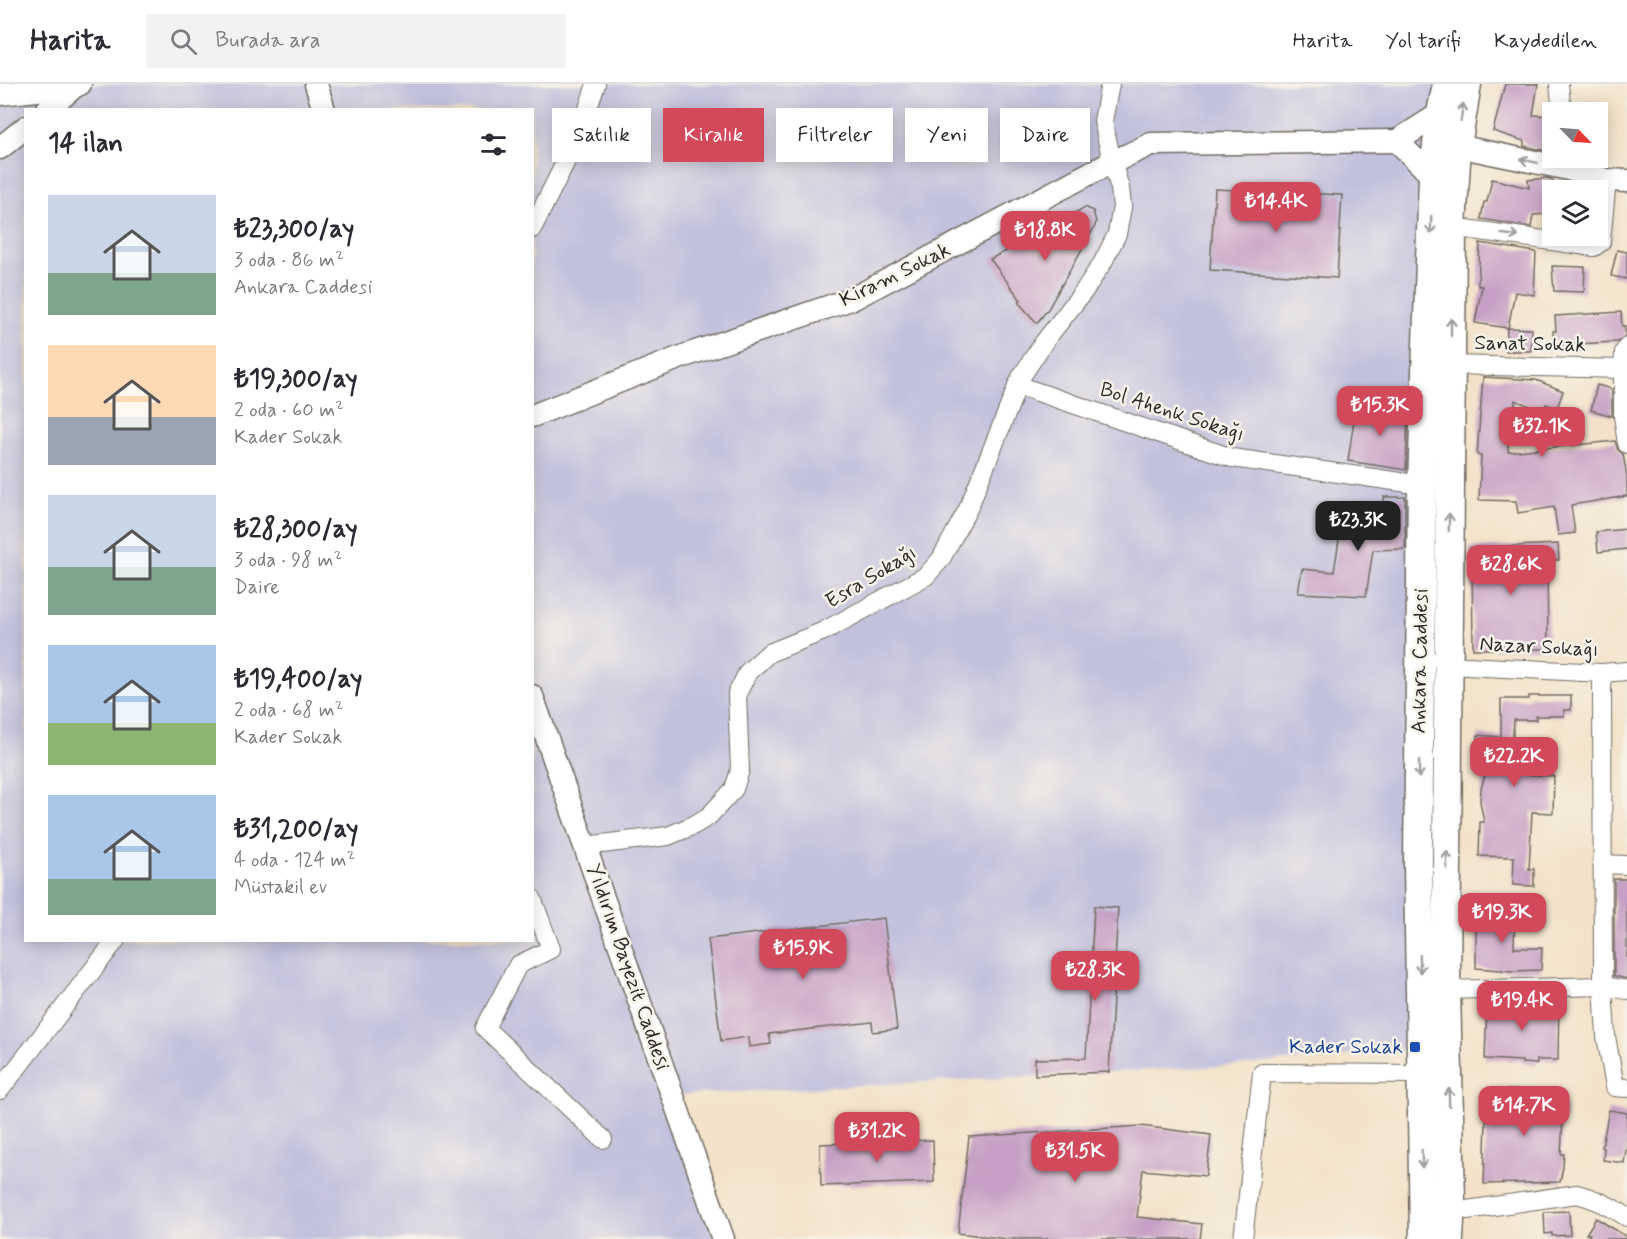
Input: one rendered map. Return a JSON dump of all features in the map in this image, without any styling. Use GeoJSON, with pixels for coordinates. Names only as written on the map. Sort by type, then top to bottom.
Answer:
{"type":"FeatureCollection","features":[{"type":"Feature","properties":{"kind":"main road","name":"Ankara Caddesi"},"geometry":{"type":"LineString","coordinates":[[1424,1239],[1418,864],[1422,485],[1433,177],[1447,84]]}},
{"type":"Feature","properties":{"kind":"main road","name":"Ankara Caddesi"},"geometry":{"type":"LineString","coordinates":[[1449,1239],[1451,1200],[1446,990],[1452,227],[1457,146],[1467,84]]}},
{"type":"Feature","properties":{"kind":"street"},"geometry":{"type":"LineString","coordinates":[[316,84],[323,108]]}},
{"type":"Feature","properties":{"kind":"street"},"geometry":{"type":"LineString","coordinates":[[534,225],[580,133],[596,84]]}},
{"type":"Feature","properties":{"kind":"street","name":"Esra Sokağı"},"geometry":{"type":"LineString","coordinates":[[585,846],[668,836],[709,816],[734,789],[740,770],[737,694],[748,672],[769,653],[824,631],[926,576],[941,559],[968,509],[1017,385],[1044,342],[1084,291],[1103,262],[1116,234],[1122,207],[1120,188],[1103,121],[1110,84]]}},
{"type":"Feature","properties":{"kind":"street"},"geometry":{"type":"LineString","coordinates":[[1559,84],[1561,102]]}},
{"type":"Feature","properties":{"kind":"street"},"geometry":{"type":"LineString","coordinates":[[0,94],[77,85]]}},
{"type":"Feature","properties":{"kind":"street"},"geometry":{"type":"LineString","coordinates":[[48,108],[77,85]]}},
{"type":"Feature","properties":{"kind":"street"},"geometry":{"type":"LineString","coordinates":[[1433,177],[1396,141],[1441,113]]}},
{"type":"Feature","properties":{"kind":"street"},"geometry":{"type":"LineString","coordinates":[[0,148],[24,129]]}},
{"type":"Feature","properties":{"kind":"street","name":"Kiram Sokak"},"geometry":{"type":"LineString","coordinates":[[534,415],[681,357],[854,298],[1112,162],[1151,144],[1396,141]]}},
{"type":"Feature","properties":{"kind":"street"},"geometry":{"type":"LineString","coordinates":[[1457,146],[1542,160]]}},
{"type":"Feature","properties":{"kind":"street"},"geometry":{"type":"LineString","coordinates":[[1452,227],[1594,247],[1600,242],[1617,180],[1580,168]]}},
{"type":"Feature","properties":{"kind":"street"},"geometry":{"type":"LineString","coordinates":[[1627,347],[1624,352],[1623,369],[1623,416],[1627,444]]}},
{"type":"Feature","properties":{"kind":"street","name":"Sanat Sokak"},"geometry":{"type":"LineString","coordinates":[[1451,364],[1623,369]]}},
{"type":"Feature","properties":{"kind":"street","name":"Bol Ahenk Sokağı"},"geometry":{"type":"LineString","coordinates":[[1017,385],[1232,458],[1422,485]]}},
{"type":"Feature","properties":{"kind":"street"},"geometry":{"type":"LineString","coordinates":[[1420,647],[1449,665]]}},
{"type":"Feature","properties":{"kind":"street","name":"Nazar Sokağı"},"geometry":{"type":"LineString","coordinates":[[1449,665],[1602,673],[1627,671]]}},
{"type":"Feature","properties":{"kind":"street"},"geometry":{"type":"LineString","coordinates":[[1602,673],[1603,986],[1606,1036],[1615,1087],[1627,1088]]}},
{"type":"Feature","properties":{"kind":"street","name":"Yıldırım Bayezit Caddesi"},"geometry":{"type":"LineString","coordinates":[[534,702],[723,1239]]}},
{"type":"Feature","properties":{"kind":"street"},"geometry":{"type":"LineString","coordinates":[[1602,864],[1627,865]]}},
{"type":"Feature","properties":{"kind":"street"},"geometry":{"type":"LineString","coordinates":[[534,903],[551,949],[518,966],[485,1028],[603,1140]]}},
{"type":"Feature","properties":{"kind":"street"},"geometry":{"type":"LineString","coordinates":[[0,1090],[114,942]]}},
{"type":"Feature","properties":{"kind":"street"},"geometry":{"type":"LineString","coordinates":[[1446,990],[1603,986],[1627,990]]}},
{"type":"Feature","properties":{"kind":"street"},"geometry":{"type":"LineString","coordinates":[[1243,1239],[1262,1073],[1421,1074]]}},
{"type":"Feature","properties":{"kind":"street"},"geometry":{"type":"LineString","coordinates":[[1467,1210],[1577,1194],[1595,1198],[1612,1206],[1627,1217]]}},
{"type":"Feature","properties":{"kind":"shaded area"},"geometry":{"type":"Polygon","coordinates":[[[0,84],[1439,84],[1409,1049],[1246,1065],[660,1096],[716,1239],[0,1239],[0,84]]]}},
{"type":"Feature","properties":{"kind":"building"},"geometry":{"type":"Polygon","coordinates":[[[1505,84],[1538,84],[1533,115],[1542,115],[1542,150],[1524,146],[1524,141],[1493,131],[1505,84]]]}},
{"type":"Feature","properties":{"kind":"building"},"geometry":{"type":"Polygon","coordinates":[[[1547,178],[1553,180],[1542,180],[1542,215],[1533,215],[1531,227],[1481,219],[1492,179],[1529,188],[1528,180],[1547,178]]]}},
{"type":"Feature","properties":{"kind":"building"},"geometry":{"type":"Polygon","coordinates":[[[1215,189],[1342,195],[1337,278],[1210,270],[1215,189]]]}},
{"type":"Feature","properties":{"kind":"building"},"geometry":{"type":"Polygon","coordinates":[[[1085,207],[1093,211],[1095,226],[1048,309],[1037,323],[1018,302],[1021,300],[990,259],[1075,217],[1073,214],[1085,207]]]}},
{"type":"Feature","properties":{"kind":"building"},"geometry":{"type":"Polygon","coordinates":[[[1480,243],[1536,252],[1534,295],[1515,292],[1508,328],[1532,329],[1531,351],[1506,351],[1507,328],[1475,323],[1482,286],[1478,286],[1480,243]]]}},
{"type":"Feature","properties":{"kind":"building"},"geometry":{"type":"Polygon","coordinates":[[[1617,250],[1627,252],[1627,279],[1611,276],[1617,250]]]}},
{"type":"Feature","properties":{"kind":"building"},"geometry":{"type":"Polygon","coordinates":[[[1552,266],[1585,267],[1584,292],[1554,291],[1552,266]]]}},
{"type":"Feature","properties":{"kind":"building"},"geometry":{"type":"Polygon","coordinates":[[[1621,312],[1625,336],[1617,342],[1553,345],[1553,331],[1556,331],[1555,316],[1621,312]]]}},
{"type":"Feature","properties":{"kind":"building"},"geometry":{"type":"Polygon","coordinates":[[[1483,377],[1536,380],[1563,391],[1557,408],[1546,404],[1543,411],[1515,400],[1515,407],[1511,407],[1508,452],[1615,441],[1618,450],[1623,454],[1627,476],[1627,496],[1571,505],[1575,533],[1558,535],[1554,507],[1518,513],[1516,501],[1479,500],[1481,456],[1477,455],[1483,377]]]}},
{"type":"Feature","properties":{"kind":"building"},"geometry":{"type":"Polygon","coordinates":[[[1597,385],[1612,389],[1612,416],[1591,410],[1597,385]]]}},
{"type":"Feature","properties":{"kind":"building"},"geometry":{"type":"Polygon","coordinates":[[[1356,406],[1408,407],[1406,470],[1348,461],[1356,406]]]}},
{"type":"Feature","properties":{"kind":"building"},"geometry":{"type":"Polygon","coordinates":[[[1384,497],[1405,497],[1405,549],[1373,550],[1366,596],[1298,593],[1302,569],[1334,572],[1343,514],[1385,522],[1384,497]]]}},
{"type":"Feature","properties":{"kind":"building"},"geometry":{"type":"Polygon","coordinates":[[[1627,529],[1627,549],[1598,552],[1596,532],[1627,529]]]}},
{"type":"Feature","properties":{"kind":"building"},"geometry":{"type":"Polygon","coordinates":[[[1558,544],[1559,560],[1547,560],[1548,649],[1473,649],[1470,548],[1558,544]]]}},
{"type":"Feature","properties":{"kind":"building"},"geometry":{"type":"Polygon","coordinates":[[[1529,696],[1571,696],[1571,710],[1564,710],[1564,716],[1536,716],[1536,720],[1514,720],[1510,774],[1554,776],[1553,813],[1532,812],[1529,869],[1534,869],[1534,886],[1513,885],[1514,857],[1479,856],[1480,822],[1484,822],[1480,801],[1481,789],[1487,768],[1476,767],[1478,735],[1501,737],[1501,699],[1529,699],[1529,696]]]}},
{"type":"Feature","properties":{"kind":"building"},"geometry":{"type":"Polygon","coordinates":[[[1614,879],[1627,879],[1627,979],[1614,976],[1614,879]]]}},
{"type":"Feature","properties":{"kind":"building"},"geometry":{"type":"Polygon","coordinates":[[[1094,906],[1118,908],[1109,1072],[1035,1075],[1035,1059],[1086,1058],[1094,906]]]}},
{"type":"Feature","properties":{"kind":"building"},"geometry":{"type":"Polygon","coordinates":[[[1515,910],[1514,948],[1542,948],[1541,970],[1512,971],[1476,968],[1476,911],[1515,910]]]}},
{"type":"Feature","properties":{"kind":"building"},"geometry":{"type":"Polygon","coordinates":[[[884,918],[897,1029],[873,1032],[872,1022],[769,1034],[771,1044],[749,1047],[748,1037],[721,1041],[708,939],[884,918]]]}},
{"type":"Feature","properties":{"kind":"building"},"geometry":{"type":"Polygon","coordinates":[[[1487,1003],[1559,1004],[1558,1060],[1537,1060],[1537,1064],[1485,1059],[1487,1003]]]}},
{"type":"Feature","properties":{"kind":"building"},"geometry":{"type":"Polygon","coordinates":[[[1487,1089],[1563,1092],[1566,1118],[1563,1118],[1561,1154],[1564,1154],[1560,1182],[1484,1184],[1487,1089]]]}},
{"type":"Feature","properties":{"kind":"building"},"geometry":{"type":"Polygon","coordinates":[[[1609,1110],[1627,1113],[1627,1144],[1624,1163],[1603,1160],[1604,1148],[1602,1147],[1609,1110]]]}},
{"type":"Feature","properties":{"kind":"building"},"geometry":{"type":"Polygon","coordinates":[[[1141,1126],[1211,1135],[1206,1176],[1143,1170],[1137,1217],[1202,1224],[1200,1239],[1008,1239],[958,1233],[969,1137],[1141,1126]]]}},
{"type":"Feature","properties":{"kind":"building"},"geometry":{"type":"Polygon","coordinates":[[[933,1140],[934,1182],[821,1186],[820,1144],[933,1140]]]}},
{"type":"Feature","properties":{"kind":"building"},"geometry":{"type":"Polygon","coordinates":[[[1569,1211],[1570,1235],[1545,1234],[1544,1212],[1569,1211]]]}},
{"type":"Feature","properties":{"kind":"building"},"geometry":{"type":"Polygon","coordinates":[[[1596,1218],[1627,1239],[1587,1239],[1590,1234],[1586,1234],[1596,1218]]]}},
{"type":"Feature","properties":{"kind":"place","name":"Kader Sokak"},"geometry":{"type":"Point","coordinates":[1415,1047]}}]}
